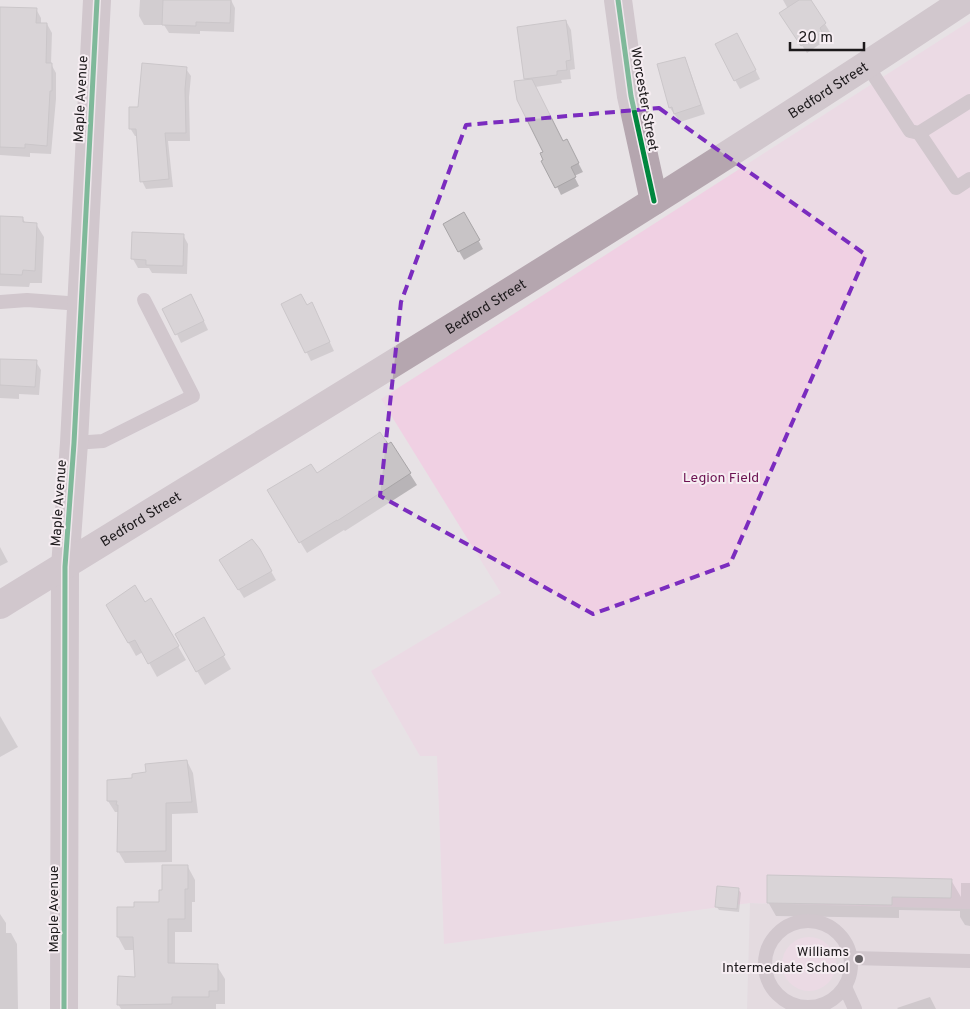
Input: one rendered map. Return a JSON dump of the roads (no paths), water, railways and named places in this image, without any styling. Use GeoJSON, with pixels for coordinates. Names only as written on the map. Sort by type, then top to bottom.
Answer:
{"type":"FeatureCollection","features":[{"type":"Feature","properties":{"kind":"street","name":"Maple Avenue"},"geometry":{"type":"LineString","coordinates":[[64,1009],[65,566],[74,443],[97,0]]}},
{"type":"Feature","properties":{"kind":"street","name":"Worcester Street"},"geometry":{"type":"LineString","coordinates":[[618,0],[632,96],[654,201]]}},
{"type":"Feature","properties":{"kind":"street","name":"Bedford Street"},"geometry":{"type":"LineString","coordinates":[[0,605],[654,201],[965,0]]}},
{"type":"Feature","properties":{"kind":"lane"},"geometry":{"type":"LineString","coordinates":[[867,65],[910,131],[919,133],[956,188],[970,179]]}},
{"type":"Feature","properties":{"kind":"lane"},"geometry":{"type":"LineString","coordinates":[[919,133],[970,101]]}},
{"type":"Feature","properties":{"kind":"lane"},"geometry":{"type":"LineString","coordinates":[[0,302],[28,300],[81,304]]}},
{"type":"Feature","properties":{"kind":"lane"},"geometry":{"type":"LineString","coordinates":[[74,443],[103,441],[194,396],[144,300]]}},
{"type":"Feature","properties":{"kind":"lane"},"geometry":{"type":"LineString","coordinates":[[800,921],[814,921],[827,925],[839,933],[847,945],[852,958],[851,973],[845,987],[835,998],[821,1006],[791,1007],[770,986],[765,973],[764,960],[768,946],[776,934],[787,926],[800,921]]}},
{"type":"Feature","properties":{"kind":"lane"},"geometry":{"type":"LineString","coordinates":[[852,958],[970,961]]}},
{"type":"Feature","properties":{"kind":"lane"},"geometry":{"type":"LineString","coordinates":[[845,987],[855,1009]]}},
{"type":"Feature","properties":{"kind":"place","name":"Williams Intermediate School"},"geometry":{"type":"Point","coordinates":[859,959]}},
{"type":"Feature","properties":{"kind":"park label","name":"Legion Field"},"geometry":{"type":"Point","coordinates":[721,477]}}]}
